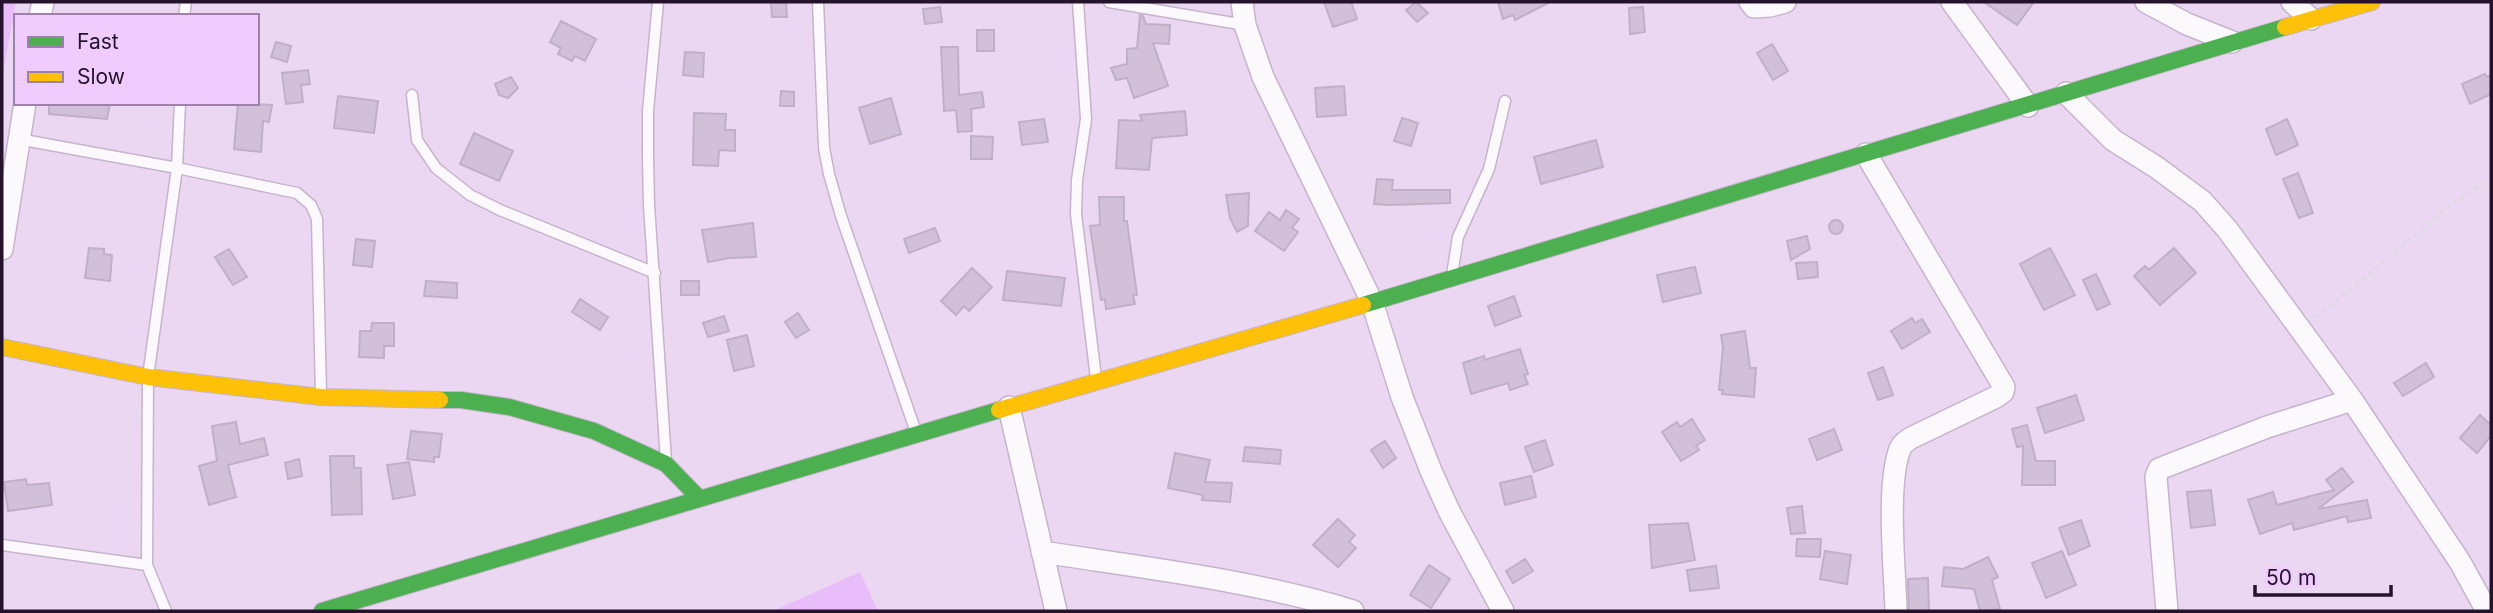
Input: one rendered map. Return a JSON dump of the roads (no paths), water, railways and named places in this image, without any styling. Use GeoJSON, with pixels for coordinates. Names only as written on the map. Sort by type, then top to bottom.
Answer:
{"type":"FeatureCollection","features":[{"type":"Feature","properties":{"kind":"main road"},"geometry":{"type":"LineString","coordinates":[[322,611],[1372,302],[2372,2]]}},
{"type":"Feature","properties":{"kind":"main road"},"geometry":{"type":"LineString","coordinates":[[2,346],[148,377],[321,397],[461,400],[509,407],[594,431],[666,464],[699,498]]}},
{"type":"Feature","properties":{"kind":"street"},"geometry":{"type":"LineString","coordinates":[[1242,2],[1245,25],[1268,89],[1372,302],[1402,397],[1431,471],[1450,513],[1503,611]]}},
{"type":"Feature","properties":{"kind":"street"},"geometry":{"type":"LineString","coordinates":[[1750,2],[1754,7],[1785,2]]}},
{"type":"Feature","properties":{"kind":"street"},"geometry":{"type":"LineString","coordinates":[[1952,2],[2028,106]]}},
{"type":"Feature","properties":{"kind":"street"},"geometry":{"type":"LineString","coordinates":[[2146,2],[2186,24],[2232,42]]}},
{"type":"Feature","properties":{"kind":"street"},"geometry":{"type":"LineString","coordinates":[[2292,2],[2311,19]]}},
{"type":"Feature","properties":{"kind":"street"},"geometry":{"type":"LineString","coordinates":[[2066,93],[2113,139],[2202,201],[2227,229],[2351,400],[2460,562],[2487,611]]}},
{"type":"Feature","properties":{"kind":"street"},"geometry":{"type":"LineString","coordinates":[[2,249],[24,105]]}},
{"type":"Feature","properties":{"kind":"street"},"geometry":{"type":"LineString","coordinates":[[1866,154],[2004,387],[2003,392],[1996,397],[1904,442],[1900,450],[1894,495],[1896,611]]}},
{"type":"Feature","properties":{"kind":"street"},"geometry":{"type":"LineString","coordinates":[[2167,611],[2156,477],[2159,469],[2267,427],[2351,400]]}},
{"type":"Feature","properties":{"kind":"street"},"geometry":{"type":"LineString","coordinates":[[1009,407],[1056,611]]}},
{"type":"Feature","properties":{"kind":"street"},"geometry":{"type":"LineString","coordinates":[[1041,552],[1265,588],[1308,597],[1353,611]]}},
{"type":"Feature","properties":{"kind":"lane"},"geometry":{"type":"LineString","coordinates":[[658,2],[648,134],[649,205],[666,464]]}},
{"type":"Feature","properties":{"kind":"lane"},"geometry":{"type":"LineString","coordinates":[[818,2],[824,148],[841,216],[917,435]]}},
{"type":"Feature","properties":{"kind":"lane"},"geometry":{"type":"LineString","coordinates":[[1077,2],[1086,119],[1077,180],[1076,214],[1097,381]]}},
{"type":"Feature","properties":{"kind":"lane"},"geometry":{"type":"LineString","coordinates":[[1109,2],[1245,25]]}},
{"type":"Feature","properties":{"kind":"lane"},"geometry":{"type":"LineString","coordinates":[[412,95],[417,140],[436,168],[470,195],[500,210],[655,272]]}},
{"type":"Feature","properties":{"kind":"lane"},"geometry":{"type":"LineString","coordinates":[[1452,277],[1458,237],[1489,169],[1505,101]]}},
{"type":"Feature","properties":{"kind":"lane"},"geometry":{"type":"LineString","coordinates":[[166,611],[147,565],[148,377],[177,168],[180,105]]}},
{"type":"Feature","properties":{"kind":"lane"},"geometry":{"type":"LineString","coordinates":[[18,139],[297,192],[312,205],[317,219],[321,397]]}},
{"type":"Feature","properties":{"kind":"lane"},"geometry":{"type":"LineString","coordinates":[[2,545],[147,565]]}}]}
